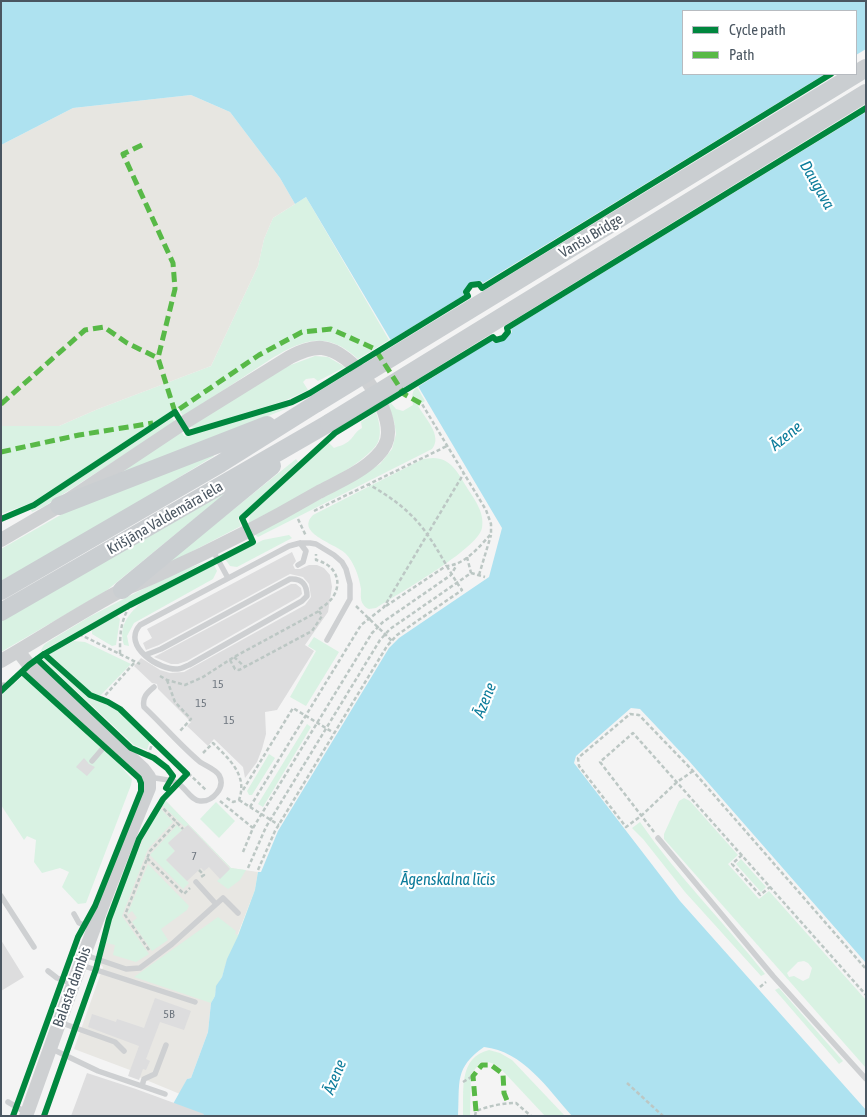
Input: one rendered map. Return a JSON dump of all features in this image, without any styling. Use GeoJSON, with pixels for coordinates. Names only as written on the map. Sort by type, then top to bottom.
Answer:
{"type":"FeatureCollection","features":[{"type":"Feature","properties":{"kind":"main road","name":"Vanšu Bridge"},"geometry":{"type":"LineString","coordinates":[[311,407],[855,75]]}},
{"type":"Feature","properties":{"kind":"main road","name":"Vanšu Bridge"},"geometry":{"type":"LineString","coordinates":[[322,427],[866,93]]}},
{"type":"Feature","properties":{"kind":"main road"},"geometry":{"type":"LineString","coordinates":[[59,506],[311,407]]}},
{"type":"Feature","properties":{"kind":"main road","name":"Krišjāņa Valdemāra iela"},"geometry":{"type":"LineString","coordinates":[[1,591],[220,464],[311,407]]}},
{"type":"Feature","properties":{"kind":"main road"},"geometry":{"type":"LineString","coordinates":[[126,597],[322,427]]}},
{"type":"Feature","properties":{"kind":"main road","name":"Krišjāņa Valdemāra iela"},"geometry":{"type":"LineString","coordinates":[[1,612],[322,427]]}},
{"type":"Feature","properties":{"kind":"street"},"geometry":{"type":"LineString","coordinates":[[1,540],[59,506],[182,424],[290,357],[303,351],[322,348],[331,350],[349,360],[361,373],[382,407],[386,418],[388,433],[384,448],[372,461],[358,470],[305,500],[165,572],[126,597],[1,661]]}},
{"type":"Feature","properties":{"kind":"street"},"geometry":{"type":"LineString","coordinates":[[18,651],[29,665],[143,769],[149,777]]}},
{"type":"Feature","properties":{"kind":"street","name":"Balasta dambis"},"geometry":{"type":"LineString","coordinates":[[31,1115],[66,1024],[73,984],[85,963],[93,928],[149,788],[149,777]]}},
{"type":"Feature","properties":{"kind":"lane"},"geometry":{"type":"LineString","coordinates":[[298,565],[303,562],[306,551],[300,543]]}},
{"type":"Feature","properties":{"kind":"lane"},"geometry":{"type":"LineString","coordinates":[[145,655],[161,649],[290,579],[303,582],[307,589],[307,596],[302,601],[177,670],[164,666],[145,655],[138,649],[135,643],[134,635],[140,625],[289,546],[300,543],[310,543],[334,555],[342,562],[350,584],[350,599],[327,640]]}},
{"type":"Feature","properties":{"kind":"lane"},"geometry":{"type":"LineString","coordinates":[[212,549],[228,578]]}},
{"type":"Feature","properties":{"kind":"lane"},"geometry":{"type":"LineString","coordinates":[[149,777],[178,783],[196,800],[201,802],[214,796],[220,789],[221,781],[217,773],[201,762],[144,707],[145,695],[154,687]]}},
{"type":"Feature","properties":{"kind":"lane"},"geometry":{"type":"LineString","coordinates":[[92,761],[110,740]]}},
{"type":"Feature","properties":{"kind":"lane"},"geometry":{"type":"LineString","coordinates":[[658,838],[773,976],[866,1079]]}},
{"type":"Feature","properties":{"kind":"lane"},"geometry":{"type":"LineString","coordinates":[[196,882],[216,904]]}},
{"type":"Feature","properties":{"kind":"lane"},"geometry":{"type":"LineString","coordinates":[[1,896],[34,947]]}},
{"type":"Feature","properties":{"kind":"lane"},"geometry":{"type":"LineString","coordinates":[[85,963],[126,969],[140,968],[172,944],[223,898],[238,913]]}},
{"type":"Feature","properties":{"kind":"lane"},"geometry":{"type":"LineString","coordinates":[[74,914],[79,923],[93,928]]}},
{"type":"Feature","properties":{"kind":"lane"},"geometry":{"type":"LineString","coordinates":[[85,963],[195,1002]]}},
{"type":"Feature","properties":{"kind":"lane"},"geometry":{"type":"LineString","coordinates":[[48,972],[57,978],[73,984]]}},
{"type":"Feature","properties":{"kind":"lane"},"geometry":{"type":"LineString","coordinates":[[66,1024],[115,1042],[124,1051]]}},
{"type":"Feature","properties":{"kind":"lane"},"geometry":{"type":"LineString","coordinates":[[142,1086],[144,1079],[155,1074],[166,1045]]}},
{"type":"Feature","properties":{"kind":"lane"},"geometry":{"type":"LineString","coordinates":[[56,1051],[98,1071],[165,1094]]}},
{"type":"Feature","properties":{"kind":"lane"},"geometry":{"type":"LineString","coordinates":[[8,1102],[31,1115]]}},
{"type":"Feature","properties":{"kind":"path"},"geometry":{"type":"LineString","coordinates":[[422,404],[486,510],[491,524],[491,534],[478,575]]}},
{"type":"Feature","properties":{"kind":"path"},"geometry":{"type":"LineString","coordinates":[[307,515],[447,446]]}},
{"type":"Feature","properties":{"kind":"path"},"geometry":{"type":"LineString","coordinates":[[384,607],[464,473]]}},
{"type":"Feature","properties":{"kind":"path"},"geometry":{"type":"LineString","coordinates":[[258,870],[279,824],[387,646],[397,635],[462,590],[427,534],[402,506],[368,484]]}},
{"type":"Feature","properties":{"kind":"path"},"geometry":{"type":"LineString","coordinates":[[154,672],[167,680],[185,685],[203,677],[230,659],[319,611],[319,609],[334,598],[338,585],[337,578],[331,567],[316,560],[316,554],[298,519],[290,523]]}},
{"type":"Feature","properties":{"kind":"path"},"geometry":{"type":"LineString","coordinates":[[243,852],[262,814],[372,633],[383,622],[451,575],[456,566],[476,551],[491,534]]}},
{"type":"Feature","properties":{"kind":"path"},"geometry":{"type":"LineString","coordinates":[[467,557],[471,573]]}},
{"type":"Feature","properties":{"kind":"path"},"geometry":{"type":"LineString","coordinates":[[250,807],[361,625],[384,607],[446,566],[456,566]]}},
{"type":"Feature","properties":{"kind":"path"},"geometry":{"type":"LineString","coordinates":[[471,573],[485,577]]}},
{"type":"Feature","properties":{"kind":"path"},"geometry":{"type":"LineString","coordinates":[[248,868],[271,819],[380,640],[390,629],[471,573]]}},
{"type":"Feature","properties":{"kind":"path"},"geometry":{"type":"LineString","coordinates":[[126,597],[139,600]]}},
{"type":"Feature","properties":{"kind":"path"},"geometry":{"type":"LineString","coordinates":[[121,610],[126,597]]}},
{"type":"Feature","properties":{"kind":"path"},"geometry":{"type":"LineString","coordinates":[[120,654],[120,630],[126,597]]}},
{"type":"Feature","properties":{"kind":"path"},"geometry":{"type":"LineString","coordinates":[[350,599],[392,641]]}},
{"type":"Feature","properties":{"kind":"path"},"geometry":{"type":"LineString","coordinates":[[230,659],[235,669],[238,670],[312,631],[322,616],[319,611]]}},
{"type":"Feature","properties":{"kind":"path"},"geometry":{"type":"LineString","coordinates":[[70,639],[87,629]]}},
{"type":"Feature","properties":{"kind":"path"},"geometry":{"type":"LineString","coordinates":[[79,634],[143,665]]}},
{"type":"Feature","properties":{"kind":"path"},"geometry":{"type":"LineString","coordinates":[[1,691],[29,665],[53,649]]}},
{"type":"Feature","properties":{"kind":"path"},"geometry":{"type":"LineString","coordinates":[[44,654],[90,696],[120,709],[187,774]]}},
{"type":"Feature","properties":{"kind":"path"},"geometry":{"type":"LineString","coordinates":[[234,657],[245,667]]}},
{"type":"Feature","properties":{"kind":"path"},"geometry":{"type":"LineString","coordinates":[[101,700],[136,662]]}},
{"type":"Feature","properties":{"kind":"path"},"geometry":{"type":"LineString","coordinates":[[167,680],[175,702],[191,719],[184,727]]}},
{"type":"Feature","properties":{"kind":"path"},"geometry":{"type":"LineString","coordinates":[[1,684],[11,683]]}},
{"type":"Feature","properties":{"kind":"path"},"geometry":{"type":"LineString","coordinates":[[242,791],[293,708],[334,733]]}},
{"type":"Feature","properties":{"kind":"path"},"geometry":{"type":"LineString","coordinates":[[693,771],[677,782],[642,816],[626,827],[579,766],[578,758],[630,714],[639,715],[693,771],[866,969]]}},
{"type":"Feature","properties":{"kind":"path"},"geometry":{"type":"LineString","coordinates":[[658,838],[600,762],[633,733],[866,995]]}},
{"type":"Feature","properties":{"kind":"path"},"geometry":{"type":"LineString","coordinates":[[139,752],[154,758]]}},
{"type":"Feature","properties":{"kind":"path"},"geometry":{"type":"LineString","coordinates":[[145,821],[157,800],[172,782]]}},
{"type":"Feature","properties":{"kind":"path"},"geometry":{"type":"LineString","coordinates":[[239,800],[279,824]]}},
{"type":"Feature","properties":{"kind":"path"},"geometry":{"type":"LineString","coordinates":[[159,804],[183,828]]}},
{"type":"Feature","properties":{"kind":"path"},"geometry":{"type":"LineString","coordinates":[[154,958],[125,915],[150,851],[176,822]]}},
{"type":"Feature","properties":{"kind":"path"},"geometry":{"type":"LineString","coordinates":[[742,855],[732,864],[760,895],[770,887]]}},
{"type":"Feature","properties":{"kind":"path"},"geometry":{"type":"LineString","coordinates":[[147,858],[184,894],[204,875],[199,870]]}},
{"type":"Feature","properties":{"kind":"path"},"geometry":{"type":"LineString","coordinates":[[31,1115],[66,1024],[85,963]]}},
{"type":"Feature","properties":{"kind":"path"},"geometry":{"type":"LineString","coordinates":[[463,1082],[473,1076]]}},
{"type":"Feature","properties":{"kind":"path"},"geometry":{"type":"LineString","coordinates":[[627,1083],[662,1116]]}},
{"type":"Feature","properties":{"kind":"path"},"geometry":{"type":"LineString","coordinates":[[475,1116],[476,1111],[485,1108],[516,1103],[531,1116]]}},
{"type":"Feature","properties":{"kind":"shaded area"},"geometry":{"type":"Polygon","coordinates":[[[165,800],[231,868],[258,872],[255,890],[211,1003],[208,1032],[191,1078],[187,1079],[180,1094],[129,1073],[130,1070],[74,1049],[103,967],[101,961],[111,921],[142,840],[165,800]]]}},
{"type":"Feature","properties":{"kind":"green space"},"geometry":{"type":"Polygon","coordinates":[[[306,197],[389,340],[358,359],[343,348],[326,341],[304,343],[287,350],[183,416],[178,408],[31,503],[1,514],[1,426],[59,426],[211,366],[258,266],[264,239],[273,218],[306,197]]]}},
{"type":"Feature","properties":{"kind":"green space"},"geometry":{"type":"Polygon","coordinates":[[[315,356],[328,357],[345,367],[318,381],[314,378],[306,379],[303,382],[308,390],[284,401],[195,428],[190,426],[288,366],[315,356]]]}},
{"type":"Feature","properties":{"kind":"green space"},"geometry":{"type":"Polygon","coordinates":[[[417,387],[425,401],[418,406],[434,433],[435,444],[432,449],[258,537],[254,534],[324,497],[380,464],[392,449],[396,434],[394,421],[388,405],[391,403],[396,409],[403,411],[413,405],[413,393],[417,387]]]}},
{"type":"Feature","properties":{"kind":"green space"},"geometry":{"type":"Polygon","coordinates":[[[287,406],[288,408],[116,477],[148,452],[181,431],[184,436],[287,406]]]}},
{"type":"Feature","properties":{"kind":"green space"},"geometry":{"type":"Polygon","coordinates":[[[376,412],[380,435],[378,442],[370,452],[319,487],[249,523],[250,515],[328,442],[334,448],[346,443],[362,428],[361,422],[376,412]]]}},
{"type":"Feature","properties":{"kind":"green space"},"geometry":{"type":"Polygon","coordinates":[[[172,418],[175,422],[43,507],[32,512],[31,510],[172,418]]]}},
{"type":"Feature","properties":{"kind":"green space"},"geometry":{"type":"Polygon","coordinates":[[[213,454],[214,456],[109,520],[1,581],[1,549],[71,509],[213,454]]]}},
{"type":"Feature","properties":{"kind":"green space"},"geometry":{"type":"Polygon","coordinates":[[[433,458],[449,463],[457,471],[478,506],[483,522],[482,528],[467,548],[452,559],[376,608],[368,609],[361,601],[359,579],[351,561],[340,549],[312,532],[309,527],[309,521],[313,515],[423,459],[433,458]]]}},
{"type":"Feature","properties":{"kind":"green space"},"geometry":{"type":"Polygon","coordinates":[[[296,459],[298,462],[238,518],[241,526],[162,567],[296,459]]]}},
{"type":"Feature","properties":{"kind":"green space"},"geometry":{"type":"Polygon","coordinates":[[[232,488],[106,591],[1,652],[1,620],[232,488]]]}},
{"type":"Feature","properties":{"kind":"green space"},"geometry":{"type":"Polygon","coordinates":[[[289,535],[292,538],[237,567],[230,566],[225,559],[263,540],[289,535]]]}},
{"type":"Feature","properties":{"kind":"green space"},"geometry":{"type":"Polygon","coordinates":[[[203,563],[40,652],[48,642],[89,617],[185,569],[203,563]]]}},
{"type":"Feature","properties":{"kind":"green space"},"geometry":{"type":"Polygon","coordinates":[[[214,565],[217,571],[213,579],[134,623],[127,636],[129,646],[124,645],[122,632],[125,621],[141,603],[214,565]]]}},
{"type":"Feature","properties":{"kind":"green space"},"geometry":{"type":"Polygon","coordinates":[[[117,616],[120,619],[116,645],[112,646],[92,634],[92,629],[117,616]]]}},
{"type":"Feature","properties":{"kind":"green space"},"geometry":{"type":"Polygon","coordinates":[[[314,637],[339,652],[306,706],[290,697],[316,651],[308,646],[314,637]]]}},
{"type":"Feature","properties":{"kind":"green space"},"geometry":{"type":"Polygon","coordinates":[[[74,641],[85,642],[131,664],[100,696],[94,695],[50,655],[74,641]]]}},
{"type":"Feature","properties":{"kind":"green space"},"geometry":{"type":"Polygon","coordinates":[[[41,658],[48,660],[89,697],[121,713],[150,741],[147,750],[134,745],[41,658]]]}},
{"type":"Feature","properties":{"kind":"green space"},"geometry":{"type":"Polygon","coordinates":[[[23,676],[93,738],[132,779],[86,903],[78,904],[62,887],[69,872],[60,868],[42,873],[34,862],[36,840],[27,836],[24,840],[1,805],[1,695],[23,676]]]}},
{"type":"Feature","properties":{"kind":"green space"},"geometry":{"type":"Polygon","coordinates":[[[307,724],[311,727],[263,807],[258,804],[307,724]]]}},
{"type":"Feature","properties":{"kind":"green space"},"geometry":{"type":"Polygon","coordinates":[[[269,754],[275,758],[252,795],[249,795],[247,791],[269,754]]]}},
{"type":"Feature","properties":{"kind":"green space"},"geometry":{"type":"Polygon","coordinates":[[[684,798],[690,801],[738,855],[728,864],[759,899],[769,891],[866,1000],[866,1068],[664,839],[664,834],[679,801],[684,798]],[[804,961],[798,962],[787,973],[789,977],[794,976],[803,981],[809,978],[812,968],[804,961]]]}},
{"type":"Feature","properties":{"kind":"green space"},"geometry":{"type":"Polygon","coordinates":[[[165,800],[231,868],[246,870],[240,880],[228,889],[217,881],[230,868],[188,825],[185,827],[162,805],[165,800]]]}},
{"type":"Feature","properties":{"kind":"green space"},"geometry":{"type":"Polygon","coordinates":[[[216,802],[235,821],[219,838],[200,819],[216,802]]]}},
{"type":"Feature","properties":{"kind":"green space"},"geometry":{"type":"Polygon","coordinates":[[[160,808],[173,822],[148,849],[122,916],[149,954],[136,962],[113,955],[115,945],[106,943],[128,874],[160,808]]]}},
{"type":"Feature","properties":{"kind":"green space"},"geometry":{"type":"Polygon","coordinates":[[[640,822],[669,861],[765,974],[761,976],[685,892],[632,828],[640,822]]]}},
{"type":"Feature","properties":{"kind":"green space"},"geometry":{"type":"Polygon","coordinates":[[[177,825],[182,830],[168,843],[175,851],[166,860],[189,883],[183,889],[150,855],[177,825]]]}},
{"type":"Feature","properties":{"kind":"green space"},"geometry":{"type":"Polygon","coordinates":[[[741,859],[766,887],[761,892],[736,864],[741,859]]]}},
{"type":"Feature","properties":{"kind":"green space"},"geometry":{"type":"Polygon","coordinates":[[[148,864],[189,906],[187,910],[161,929],[168,940],[152,951],[132,922],[137,918],[132,911],[127,915],[148,864]]]}},
{"type":"Feature","properties":{"kind":"green space"},"geometry":{"type":"Polygon","coordinates":[[[258,872],[273,886],[227,959],[211,1003],[134,977],[218,917],[236,931],[235,934],[238,935],[255,890],[258,872]]]}},
{"type":"Feature","properties":{"kind":"green space"},"geometry":{"type":"Polygon","coordinates":[[[779,988],[843,1061],[839,1064],[775,990],[779,988]]]}},
{"type":"Feature","properties":{"kind":"green space"},"geometry":{"type":"Polygon","coordinates":[[[489,1050],[500,1053],[512,1060],[565,1116],[545,1116],[501,1069],[492,1063],[481,1062],[471,1074],[470,1116],[463,1116],[463,1086],[467,1068],[479,1054],[489,1050]]]}},
{"type":"Feature","properties":{"kind":"sand"},"geometry":{"type":"Polygon","coordinates":[[[191,95],[230,112],[280,178],[295,204],[273,218],[264,239],[258,266],[211,366],[59,426],[1,426],[1,145],[73,108],[191,95]]]}},
{"type":"Feature","properties":{"kind":"water"},"geometry":{"type":"Polygon","coordinates":[[[1,1],[866,1],[866,963],[689,761],[640,709],[631,708],[576,756],[574,763],[680,901],[866,1110],[866,1116],[572,1116],[544,1083],[523,1063],[498,1050],[484,1047],[474,1055],[463,1069],[459,1085],[458,1116],[193,1116],[173,1104],[187,1079],[191,1078],[208,1032],[211,1003],[215,996],[216,986],[222,977],[227,959],[238,936],[255,890],[258,872],[261,872],[278,831],[389,648],[399,638],[489,577],[502,528],[306,197],[295,204],[280,178],[230,112],[191,95],[73,108],[1,145],[1,1]]]}},
{"type":"Feature","properties":{"kind":"pier"},"geometry":{"type":"Polygon","coordinates":[[[866,49],[866,112],[511,329],[512,332],[505,340],[494,343],[492,340],[416,388],[389,341],[464,295],[463,292],[470,283],[481,281],[483,283],[823,75],[857,75],[857,54],[866,49]]]}},
{"type":"Feature","properties":{"kind":"building"},"geometry":{"type":"Polygon","coordinates":[[[292,552],[296,561],[293,565],[295,569],[317,565],[324,568],[330,575],[332,587],[328,612],[305,645],[314,651],[277,710],[265,712],[266,734],[262,749],[257,762],[245,778],[243,767],[214,739],[208,746],[187,726],[191,722],[158,689],[157,684],[152,683],[134,666],[141,658],[160,670],[170,673],[184,672],[305,605],[311,597],[309,584],[303,577],[290,574],[159,645],[146,650],[143,643],[152,638],[147,629],[292,552]]]}},
{"type":"Feature","properties":{"kind":"building"},"geometry":{"type":"Polygon","coordinates":[[[291,584],[296,584],[301,588],[302,594],[299,597],[187,661],[171,664],[154,657],[291,584]]]}},
{"type":"Feature","properties":{"kind":"building"},"geometry":{"type":"Polygon","coordinates":[[[84,758],[95,767],[87,776],[76,767],[84,758]]]}},
{"type":"Feature","properties":{"kind":"building"},"geometry":{"type":"Polygon","coordinates":[[[188,825],[230,869],[220,879],[209,867],[204,871],[201,868],[187,881],[166,860],[175,851],[168,843],[188,825]]]}},
{"type":"Feature","properties":{"kind":"building"},"geometry":{"type":"Polygon","coordinates":[[[1,940],[24,977],[1,991],[1,940]]]}},
{"type":"Feature","properties":{"kind":"building"},"geometry":{"type":"Polygon","coordinates":[[[155,998],[191,1011],[184,1030],[160,1022],[146,1059],[150,1061],[146,1070],[143,1069],[139,1080],[128,1076],[139,1046],[88,1027],[92,1014],[116,1022],[117,1019],[144,1028],[155,998]]]}},
{"type":"Feature","properties":{"kind":"building"},"geometry":{"type":"Polygon","coordinates":[[[87,1073],[204,1114],[203,1116],[71,1116],[87,1073]]]}},
{"type":"Feature","properties":{"kind":"marked path"},"geometry":{"type":"LineString","coordinates":[[142,145],[123,154],[173,263],[175,289],[158,358],[175,412],[259,355],[302,332],[331,329],[375,349],[404,394],[422,404]]}},
{"type":"Feature","properties":{"kind":"marked path"},"geometry":{"type":"LineString","coordinates":[[1,404],[85,330],[104,327],[127,343],[158,358]]}},
{"type":"Feature","properties":{"kind":"marked path"},"geometry":{"type":"LineString","coordinates":[[1,452],[79,435],[153,423]]}},
{"type":"Feature","properties":{"kind":"marked path"},"geometry":{"type":"LineString","coordinates":[[476,1111],[473,1076],[482,1065],[491,1065],[503,1074],[504,1093],[508,1103]]}},
{"type":"Feature","properties":{"kind":"cycle path"},"geometry":{"type":"LineString","coordinates":[[1,519],[34,505],[175,412],[188,433],[292,402],[310,393],[468,296],[466,292],[471,285],[479,284],[482,288],[829,75]]}},
{"type":"Feature","properties":{"kind":"cycle path"},"geometry":{"type":"LineString","coordinates":[[1,691],[44,654],[130,605],[253,542],[242,518],[335,433],[493,337],[496,340],[503,338],[508,332],[507,328],[866,108]]}},
{"type":"Feature","properties":{"kind":"cycle path"},"geometry":{"type":"LineString","coordinates":[[44,654],[90,695],[120,709],[187,774],[163,799],[139,839],[109,919],[96,969],[44,1116]]}},
{"type":"Feature","properties":{"kind":"cycle path"},"geometry":{"type":"LineString","coordinates":[[37,659],[131,748],[154,758],[167,768],[173,776],[166,788]]}},
{"type":"Feature","properties":{"kind":"cycle path"},"geometry":{"type":"LineString","coordinates":[[13,1116],[78,937],[95,906],[141,791],[139,778],[22,672]]}},
{"type":"Feature","properties":{"kind":"water label","name":"Daugava"},"geometry":{"type":"Point","coordinates":[817,185]}},
{"type":"Feature","properties":{"kind":"water label","name":"Āzene"},"geometry":{"type":"Point","coordinates":[786,436]}},
{"type":"Feature","properties":{"kind":"water label","name":"Āzene"},"geometry":{"type":"Point","coordinates":[485,700]}},
{"type":"Feature","properties":{"kind":"water label","name":"Āgenskalna līcis"},"geometry":{"type":"Point","coordinates":[448,880]}},
{"type":"Feature","properties":{"kind":"water label","name":"Āzene"},"geometry":{"type":"Point","coordinates":[335,1077]}}]}
